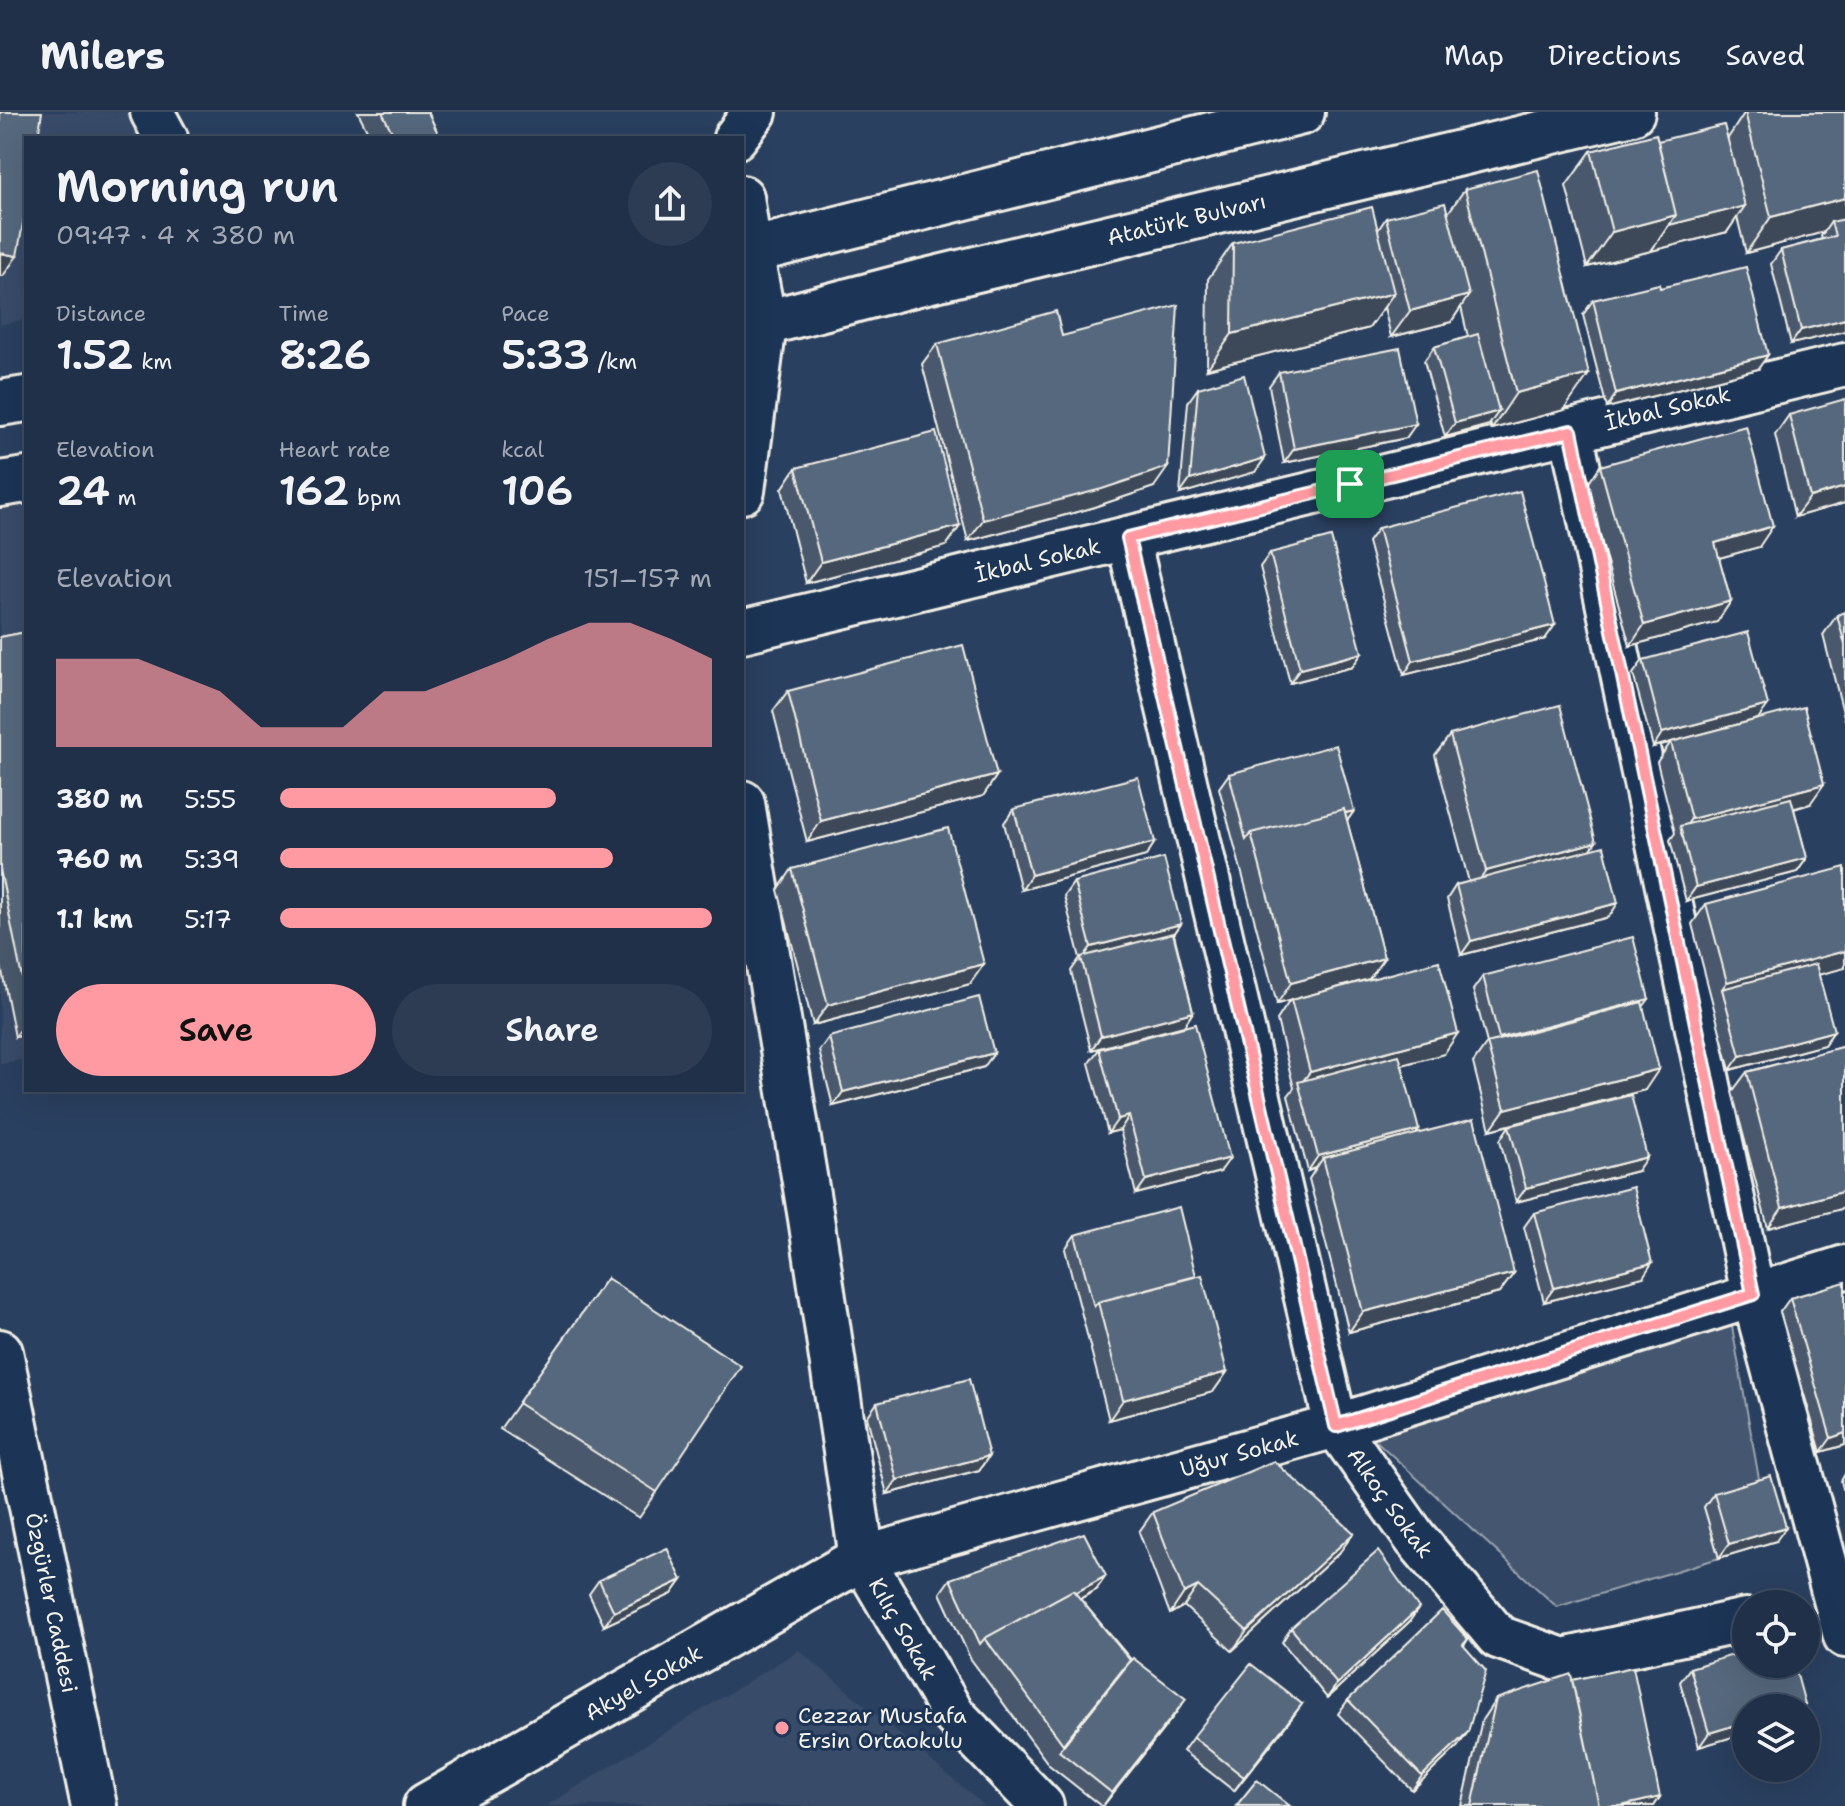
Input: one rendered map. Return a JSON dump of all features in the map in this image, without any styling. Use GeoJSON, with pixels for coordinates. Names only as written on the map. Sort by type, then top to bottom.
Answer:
{"type":"FeatureCollection","features":[{"type":"Feature","properties":{"kind":"street"},"geometry":{"type":"LineString","coordinates":[[152,112],[165,136]]}},
{"type":"Feature","properties":{"kind":"street"},"geometry":{"type":"LineString","coordinates":[[746,252],[1300,112]]}},
{"type":"Feature","properties":{"kind":"street","name":"Atatürk Bulvarı"},"geometry":{"type":"LineString","coordinates":[[753,326],[914,284],[1632,112]]}},
{"type":"Feature","properties":{"kind":"street"},"geometry":{"type":"LineString","coordinates":[[744,224],[753,326],[744,461]]}},
{"type":"Feature","properties":{"kind":"street","name":"İkbal Sokak"},"geometry":{"type":"LineString","coordinates":[[744,631],[1845,365]]}},
{"type":"Feature","properties":{"kind":"street"},"geometry":{"type":"LineString","coordinates":[[0,403],[24,399]]}},
{"type":"Feature","properties":{"kind":"street"},"geometry":{"type":"LineString","coordinates":[[1571,431],[1753,1294],[1829,1614]]}},
{"type":"Feature","properties":{"kind":"street"},"geometry":{"type":"LineString","coordinates":[[0,484],[24,480]]}},
{"type":"Feature","properties":{"kind":"street","name":"Alkoç Sokak"},"geometry":{"type":"LineString","coordinates":[[1128,538],[1336,1426],[1415,1538],[1498,1637],[1563,1660],[1732,1623]]}},
{"type":"Feature","properties":{"kind":"street"},"geometry":{"type":"LineString","coordinates":[[744,828],[752,928],[808,1202],[862,1558]]}},
{"type":"Feature","properties":{"kind":"street","name":"Uğur Sokak"},"geometry":{"type":"LineString","coordinates":[[862,1558],[1336,1426],[1845,1267]]}},
{"type":"Feature","properties":{"kind":"street","name":"Özgürler Caddesi"},"geometry":{"type":"LineString","coordinates":[[0,1352],[94,1806]]}},
{"type":"Feature","properties":{"kind":"street","name":"Akyel Sokak"},"geometry":{"type":"LineString","coordinates":[[426,1806],[862,1558]]}},
{"type":"Feature","properties":{"kind":"street","name":"Kılıç Sokak"},"geometry":{"type":"LineString","coordinates":[[862,1558],[953,1714],[1042,1806]]}},
{"type":"Feature","properties":{"kind":"shaded area"},"geometry":{"type":"Polygon","coordinates":[[[0,112],[133,112],[142,136],[24,136],[24,319],[0,325],[0,112]]]}},
{"type":"Feature","properties":{"kind":"shaded area"},"geometry":{"type":"Polygon","coordinates":[[[24,497],[24,1059],[0,1064],[0,502],[24,497]]]}},
{"type":"Feature","properties":{"kind":"shaded area"},"geometry":{"type":"Polygon","coordinates":[[[1731,1321],[1761,1490],[1704,1507],[1719,1558],[1557,1607],[1372,1437],[1731,1321]]]}},
{"type":"Feature","properties":{"kind":"shaded area","name":"Cezzar Mustafa Ersin Ortaokulu"},"geometry":{"type":"Polygon","coordinates":[[[799,1650],[985,1806],[546,1806],[799,1650]]]}},
{"type":"Feature","properties":{"kind":"building"},"geometry":{"type":"Polygon","coordinates":[[[0,112],[42,112],[38,136],[24,136],[24,218],[17,256],[0,253],[0,112]]]}},
{"type":"Feature","properties":{"kind":"building"},"geometry":{"type":"Polygon","coordinates":[[[382,112],[428,112],[439,136],[394,136],[382,112]]]}},
{"type":"Feature","properties":{"kind":"building"},"geometry":{"type":"Polygon","coordinates":[[[1745,112],[1845,112],[1845,198],[1771,217],[1745,112]]]}},
{"type":"Feature","properties":{"kind":"building"},"geometry":{"type":"Polygon","coordinates":[[[1724,125],[1745,206],[1669,225],[1676,215],[1658,141],[1724,125]]]}},
{"type":"Feature","properties":{"kind":"building"},"geometry":{"type":"Polygon","coordinates":[[[1656,134],[1676,215],[1612,232],[1591,151],[1656,134]]]}},
{"type":"Feature","properties":{"kind":"building"},"geometry":{"type":"Polygon","coordinates":[[[1538,170],[1589,374],[1516,393],[1465,189],[1538,170]]]}},
{"type":"Feature","properties":{"kind":"building"},"geometry":{"type":"Polygon","coordinates":[[[1445,203],[1469,295],[1410,311],[1386,218],[1445,203]]]}},
{"type":"Feature","properties":{"kind":"building"},"geometry":{"type":"Polygon","coordinates":[[[1372,207],[1394,293],[1232,334],[1233,243],[1372,207]]]}},
{"type":"Feature","properties":{"kind":"building"},"geometry":{"type":"Polygon","coordinates":[[[1845,219],[1845,319],[1801,330],[1781,250],[1835,236],[1831,222],[1845,219]]]}},
{"type":"Feature","properties":{"kind":"building"},"geometry":{"type":"Polygon","coordinates":[[[1746,267],[1768,355],[1616,394],[1593,300],[1746,267]]]}},
{"type":"Feature","properties":{"kind":"building"},"geometry":{"type":"Polygon","coordinates":[[[1178,305],[1168,467],[1102,489],[983,520],[937,344],[1056,311],[1062,336],[1178,305]]]}},
{"type":"Feature","properties":{"kind":"building"},"geometry":{"type":"Polygon","coordinates":[[[1478,334],[1499,411],[1455,423],[1434,347],[1478,334]]]}},
{"type":"Feature","properties":{"kind":"building"},"geometry":{"type":"Polygon","coordinates":[[[1400,348],[1416,424],[1294,449],[1279,372],[1400,348]]]}},
{"type":"Feature","properties":{"kind":"building"},"geometry":{"type":"Polygon","coordinates":[[[1244,375],[1265,458],[1190,480],[1198,388],[1244,375]]]}},
{"type":"Feature","properties":{"kind":"building"},"geometry":{"type":"Polygon","coordinates":[[[1845,399],[1845,487],[1810,497],[1789,415],[1845,399]]]}},
{"type":"Feature","properties":{"kind":"building"},"geometry":{"type":"Polygon","coordinates":[[[1746,426],[1773,526],[1715,543],[1731,601],[1644,625],[1600,466],[1746,426]]]}},
{"type":"Feature","properties":{"kind":"building"},"geometry":{"type":"Polygon","coordinates":[[[936,432],[960,526],[821,562],[796,468],[936,432]]]}},
{"type":"Feature","properties":{"kind":"building"},"geometry":{"type":"Polygon","coordinates":[[[1520,491],[1555,625],[1413,661],[1378,528],[1520,491]]]}},
{"type":"Feature","properties":{"kind":"building"},"geometry":{"type":"Polygon","coordinates":[[[1331,537],[1362,653],[1300,669],[1270,553],[1331,537]]]}},
{"type":"Feature","properties":{"kind":"building"},"geometry":{"type":"Polygon","coordinates":[[[1845,612],[1845,645],[1837,615],[1845,612]]]}},
{"type":"Feature","properties":{"kind":"building"},"geometry":{"type":"Polygon","coordinates":[[[24,632],[24,988],[0,869],[0,637],[24,632]]]}},
{"type":"Feature","properties":{"kind":"building"},"geometry":{"type":"Polygon","coordinates":[[[1748,632],[1768,705],[1662,733],[1643,660],[1748,632]]]}},
{"type":"Feature","properties":{"kind":"building"},"geometry":{"type":"Polygon","coordinates":[[[963,645],[997,775],[821,821],[788,691],[963,645]]]}},
{"type":"Feature","properties":{"kind":"building"},"geometry":{"type":"Polygon","coordinates":[[[1560,705],[1596,842],[1486,871],[1450,735],[1560,705]]]}},
{"type":"Feature","properties":{"kind":"building"},"geometry":{"type":"Polygon","coordinates":[[[1804,707],[1824,784],[1691,819],[1671,742],[1804,707]]]}},
{"type":"Feature","properties":{"kind":"building"},"geometry":{"type":"Polygon","coordinates":[[[1336,745],[1354,811],[1345,813],[1344,809],[1251,833],[1246,840],[1229,774],[1336,745]]]}},
{"type":"Feature","properties":{"kind":"building"},"geometry":{"type":"Polygon","coordinates":[[[1138,777],[1155,842],[1031,875],[1014,809],[1138,777]]]}},
{"type":"Feature","properties":{"kind":"building"},"geometry":{"type":"Polygon","coordinates":[[[1791,798],[1807,858],[1696,887],[1680,826],[1791,798]]]}},
{"type":"Feature","properties":{"kind":"building"},"geometry":{"type":"Polygon","coordinates":[[[1344,809],[1384,958],[1291,983],[1251,833],[1344,809]]]}},
{"type":"Feature","properties":{"kind":"building"},"geometry":{"type":"Polygon","coordinates":[[[948,828],[984,964],[828,1005],[792,869],[948,828]]]}},
{"type":"Feature","properties":{"kind":"building"},"geometry":{"type":"Polygon","coordinates":[[[1604,846],[1618,903],[1471,941],[1456,885],[1604,846]]]}},
{"type":"Feature","properties":{"kind":"building"},"geometry":{"type":"Polygon","coordinates":[[[1164,858],[1181,924],[1091,947],[1074,882],[1164,858]]]}},
{"type":"Feature","properties":{"kind":"building"},"geometry":{"type":"Polygon","coordinates":[[[1845,867],[1845,951],[1727,982],[1706,904],[1845,867]]]}},
{"type":"Feature","properties":{"kind":"building"},"geometry":{"type":"Polygon","coordinates":[[[1173,933],[1193,1012],[1101,1036],[1081,957],[1173,933]]]}},
{"type":"Feature","properties":{"kind":"building"},"geometry":{"type":"Polygon","coordinates":[[[1633,937],[1649,999],[1499,1038],[1483,976],[1633,937]]]}},
{"type":"Feature","properties":{"kind":"building"},"geometry":{"type":"Polygon","coordinates":[[[1439,961],[1458,1033],[1310,1072],[1291,1000],[1439,961]]]}},
{"type":"Feature","properties":{"kind":"building"},"geometry":{"type":"Polygon","coordinates":[[[1816,964],[1834,1031],[1740,1056],[1722,989],[1816,964]]]}},
{"type":"Feature","properties":{"kind":"building"},"geometry":{"type":"Polygon","coordinates":[[[979,997],[994,1053],[843,1092],[829,1037],[979,997]]]}},
{"type":"Feature","properties":{"kind":"building"},"geometry":{"type":"Polygon","coordinates":[[[1642,1002],[1659,1069],[1505,1109],[1487,1043],[1642,1002]]]}},
{"type":"Feature","properties":{"kind":"building"},"geometry":{"type":"Polygon","coordinates":[[[1195,1024],[1230,1158],[1146,1180],[1129,1116],[1118,1119],[1099,1049],[1195,1024]]]}},
{"type":"Feature","properties":{"kind":"building"},"geometry":{"type":"Polygon","coordinates":[[[1845,1046],[1845,1191],[1782,1208],[1747,1072],[1845,1046]]]}},
{"type":"Feature","properties":{"kind":"building"},"geometry":{"type":"Polygon","coordinates":[[[1399,1055],[1419,1130],[1318,1156],[1298,1082],[1399,1055]]]}},
{"type":"Feature","properties":{"kind":"building"},"geometry":{"type":"Polygon","coordinates":[[[1631,1095],[1647,1157],[1526,1188],[1509,1126],[1631,1095]]]}},
{"type":"Feature","properties":{"kind":"building"},"geometry":{"type":"Polygon","coordinates":[[[1474,1119],[1514,1273],[1363,1312],[1323,1158],[1474,1119]]]}},
{"type":"Feature","properties":{"kind":"building"},"geometry":{"type":"Polygon","coordinates":[[[1633,1187],[1652,1263],[1554,1288],[1534,1213],[1633,1187]]]}},
{"type":"Feature","properties":{"kind":"building"},"geometry":{"type":"Polygon","coordinates":[[[1179,1207],[1196,1276],[1098,1302],[1094,1307],[1075,1235],[1179,1207]]]}},
{"type":"Feature","properties":{"kind":"building"},"geometry":{"type":"Polygon","coordinates":[[[1202,1275],[1227,1372],[1123,1400],[1098,1302],[1202,1275]]]}},
{"type":"Feature","properties":{"kind":"building"},"geometry":{"type":"Polygon","coordinates":[[[607,1278],[741,1366],[657,1492],[518,1403],[607,1278]]]}},
{"type":"Feature","properties":{"kind":"building"},"geometry":{"type":"Polygon","coordinates":[[[1845,1282],[1845,1433],[1831,1438],[1790,1298],[1845,1282]]]}},
{"type":"Feature","properties":{"kind":"building"},"geometry":{"type":"Polygon","coordinates":[[[969,1379],[989,1456],[897,1480],[877,1403],[969,1379]]]}},
{"type":"Feature","properties":{"kind":"building"},"geometry":{"type":"Polygon","coordinates":[[[1274,1461],[1354,1533],[1247,1631],[1198,1586],[1184,1593],[1153,1512],[1274,1461]]]}},
{"type":"Feature","properties":{"kind":"building"},"geometry":{"type":"Polygon","coordinates":[[[1771,1476],[1786,1527],[1729,1544],[1714,1493],[1771,1476]]]}},
{"type":"Feature","properties":{"kind":"building"},"geometry":{"type":"Polygon","coordinates":[[[1084,1533],[1106,1576],[1075,1593],[1073,1590],[985,1638],[980,1644],[950,1579],[1084,1533]]]}},
{"type":"Feature","properties":{"kind":"building"},"geometry":{"type":"Polygon","coordinates":[[[667,1548],[682,1580],[614,1612],[599,1580],[667,1548]]]}},
{"type":"Feature","properties":{"kind":"building"},"geometry":{"type":"Polygon","coordinates":[[[1378,1551],[1419,1608],[1337,1684],[1291,1628],[1378,1551]]]}},
{"type":"Feature","properties":{"kind":"building"},"geometry":{"type":"Polygon","coordinates":[[[1073,1590],[1130,1660],[1063,1744],[985,1638],[1073,1590]]]}},
{"type":"Feature","properties":{"kind":"building"},"geometry":{"type":"Polygon","coordinates":[[[1442,1610],[1468,1639],[1463,1645],[1486,1671],[1468,1732],[1422,1776],[1348,1700],[1442,1610]]]}},
{"type":"Feature","properties":{"kind":"building"},"geometry":{"type":"Polygon","coordinates":[[[1732,1655],[1732,1678],[1798,1678],[1802,1694],[1732,1694],[1732,1726],[1709,1733],[1690,1668],[1732,1655]]]}},
{"type":"Feature","properties":{"kind":"building"},"geometry":{"type":"Polygon","coordinates":[[[1133,1658],[1186,1699],[1112,1793],[1059,1751],[1133,1658]]]}},
{"type":"Feature","properties":{"kind":"building"},"geometry":{"type":"Polygon","coordinates":[[[1251,1664],[1302,1704],[1244,1777],[1193,1737],[1251,1664]]]}},
{"type":"Feature","properties":{"kind":"building"},"geometry":{"type":"Polygon","coordinates":[[[1633,1667],[1660,1797],[1621,1806],[1599,1806],[1572,1680],[1633,1667]]]}},
{"type":"Feature","properties":{"kind":"building"},"geometry":{"type":"Polygon","coordinates":[[[1571,1674],[1599,1806],[1472,1806],[1496,1699],[1571,1674]]]}},
{"type":"Feature","properties":{"kind":"building"},"geometry":{"type":"Polygon","coordinates":[[[1257,1780],[1290,1806],[1236,1806],[1257,1780]]]}},
{"type":"Feature","properties":{"kind":"place","name":"Cezzar Mustafa Ersin Ortaokulu"},"geometry":{"type":"Point","coordinates":[782,1728]}},
{"type":"Feature","properties":{"kind":"route"},"geometry":{"type":"LineString","coordinates":[[1571,431],[1753,1294],[1336,1426],[1128,538],[1350,484],[1571,431]]}}]}
